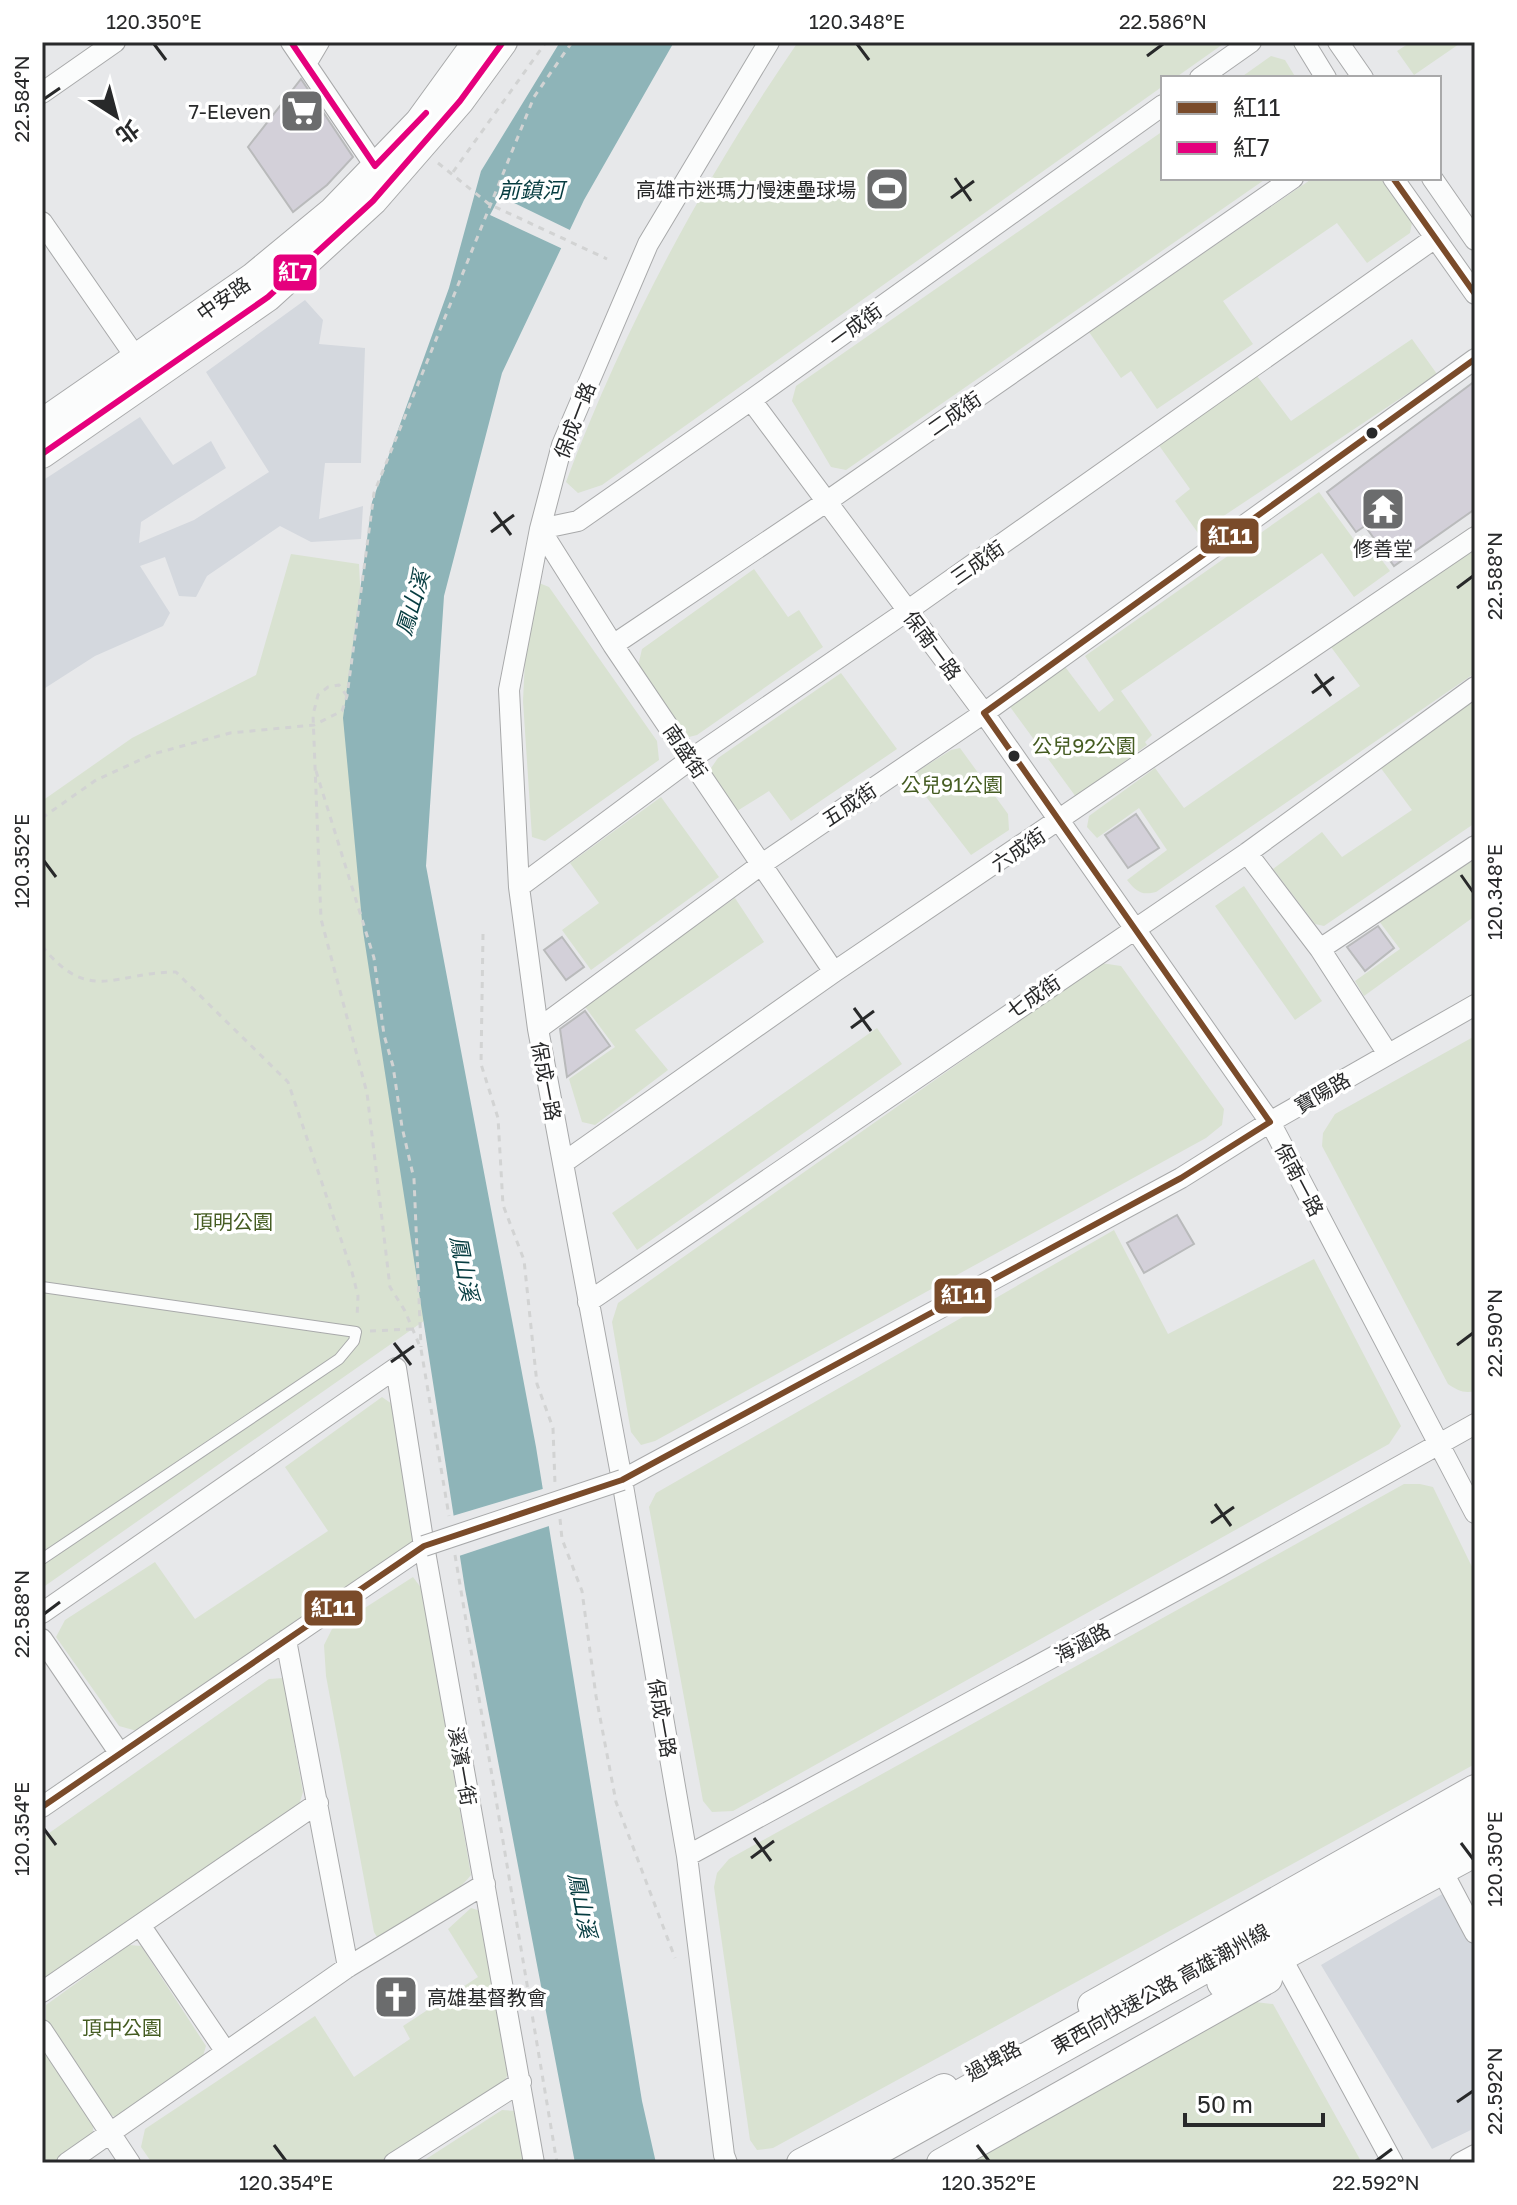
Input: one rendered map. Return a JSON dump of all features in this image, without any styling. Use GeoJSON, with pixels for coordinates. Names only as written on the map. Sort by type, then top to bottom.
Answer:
{"type":"FeatureCollection","features":[{"type":"Feature","properties":{"kind":"highway","name":"東西向快速公路 高雄潮州線"},"geometry":{"type":"LineString","coordinates":[[846,2163],[1475,1813]]}},
{"type":"Feature","properties":{"kind":"highway","name":"東西向快速公路 高雄潮州線"},"geometry":{"type":"LineString","coordinates":[[894,2163],[1475,1847]]}},
{"type":"Feature","properties":{"kind":"main road","name":"中安路"},"geometry":{"type":"LineString","coordinates":[[42,454],[268,297],[373,201],[382,174],[477,42]]}},
{"type":"Feature","properties":{"kind":"main road","name":"中安路"},"geometry":{"type":"LineString","coordinates":[[42,423],[253,277],[333,211],[418,150],[460,101],[503,42]]}},
{"type":"Feature","properties":{"kind":"main road","name":"過埤路"},"geometry":{"type":"LineString","coordinates":[[801,2163],[955,2081],[1475,1789]]}},
{"type":"Feature","properties":{"kind":"main road"},"geometry":{"type":"LineString","coordinates":[[941,2163],[1287,1968],[1475,1868]]}},
{"type":"Feature","properties":{"kind":"street"},"geometry":{"type":"LineString","coordinates":[[42,93],[115,42]]}},
{"type":"Feature","properties":{"kind":"street"},"geometry":{"type":"LineString","coordinates":[[291,42],[382,174]]}},
{"type":"Feature","properties":{"kind":"street"},"geometry":{"type":"LineString","coordinates":[[306,64],[319,42]]}},
{"type":"Feature","properties":{"kind":"street","name":"保成一路"},"geometry":{"type":"LineString","coordinates":[[727,2163],[687,1856],[622,1480],[538,1029],[519,887],[509,690],[540,529],[562,445],[648,244],[769,42]]}},
{"type":"Feature","properties":{"kind":"street"},"geometry":{"type":"LineString","coordinates":[[1203,76],[1251,42]]}},
{"type":"Feature","properties":{"kind":"street"},"geometry":{"type":"LineString","coordinates":[[1304,42],[1325,76]]}},
{"type":"Feature","properties":{"kind":"street"},"geometry":{"type":"LineString","coordinates":[[1338,42],[1362,76]]}},
{"type":"Feature","properties":{"kind":"street","name":"一成街"},"geometry":{"type":"LineString","coordinates":[[540,529],[578,521],[1161,106]]}},
{"type":"Feature","properties":{"kind":"street","name":"二成街"},"geometry":{"type":"LineString","coordinates":[[613,645],[826,502],[1290,180]]}},
{"type":"Feature","properties":{"kind":"street"},"geometry":{"type":"LineString","coordinates":[[1394,180],[1475,294]]}},
{"type":"Feature","properties":{"kind":"street"},"geometry":{"type":"LineString","coordinates":[[1433,180],[1475,240]]}},
{"type":"Feature","properties":{"kind":"street"},"geometry":{"type":"LineString","coordinates":[[42,222],[49,247],[137,359]]}},
{"type":"Feature","properties":{"kind":"street","name":"三成街"},"geometry":{"type":"LineString","coordinates":[[519,887],[691,759],[907,611],[1435,238]]}},
{"type":"Feature","properties":{"kind":"street","name":"五成街"},"geometry":{"type":"LineString","coordinates":[[538,1029],[762,864],[984,713],[1475,359]]}},
{"type":"Feature","properties":{"kind":"street","name":"保南一路"},"geometry":{"type":"LineString","coordinates":[[751,400],[984,713],[1270,1122],[1475,1513]]}},
{"type":"Feature","properties":{"kind":"street","name":"南盛街"},"geometry":{"type":"LineString","coordinates":[[540,529],[613,645],[834,972]]}},
{"type":"Feature","properties":{"kind":"street","name":"六成街"},"geometry":{"type":"LineString","coordinates":[[563,1163],[834,972],[1475,537]]}},
{"type":"Feature","properties":{"kind":"street","name":"七成街"},"geometry":{"type":"LineString","coordinates":[[588,1302],[1247,853],[1475,687]]}},
{"type":"Feature","properties":{"kind":"street"},"geometry":{"type":"LineString","coordinates":[[1320,949],[1475,846]]}},
{"type":"Feature","properties":{"kind":"street"},"geometry":{"type":"LineString","coordinates":[[1247,853],[1320,949],[1388,1054]]}},
{"type":"Feature","properties":{"kind":"street","name":"寶陽路"},"geometry":{"type":"LineString","coordinates":[[42,1807],[424,1546],[622,1480],[1181,1178],[1270,1122],[1475,1005]]}},
{"type":"Feature","properties":{"kind":"street","name":"溪濱一街"},"geometry":{"type":"LineString","coordinates":[[42,1613],[396,1368],[424,1546],[534,2163]]}},
{"type":"Feature","properties":{"kind":"street","name":"海涵路"},"geometry":{"type":"LineString","coordinates":[[687,1856],[1205,1575],[1475,1424]]}},
{"type":"Feature","properties":{"kind":"street"},"geometry":{"type":"LineString","coordinates":[[42,1639],[120,1754]]}},
{"type":"Feature","properties":{"kind":"street"},"geometry":{"type":"LineString","coordinates":[[286,1640],[348,1967]]}},
{"type":"Feature","properties":{"kind":"street"},"geometry":{"type":"LineString","coordinates":[[42,1992],[318,1803]]}},
{"type":"Feature","properties":{"kind":"street"},"geometry":{"type":"LineString","coordinates":[[1448,1882],[1475,1933]]}},
{"type":"Feature","properties":{"kind":"street"},"geometry":{"type":"LineString","coordinates":[[67,2163],[348,1967],[485,1884]]}},
{"type":"Feature","properties":{"kind":"street"},"geometry":{"type":"LineString","coordinates":[[140,1925],[226,2052]]}},
{"type":"Feature","properties":{"kind":"street"},"geometry":{"type":"LineString","coordinates":[[1287,1968],[1393,2163]]}},
{"type":"Feature","properties":{"kind":"street"},"geometry":{"type":"LineString","coordinates":[[42,2030],[130,2163]]}},
{"type":"Feature","properties":{"kind":"street"},"geometry":{"type":"LineString","coordinates":[[394,2163],[521,2082]]}},
{"type":"Feature","properties":{"kind":"street"},"geometry":{"type":"LineString","coordinates":[[1460,2163],[1475,2155]]}},
{"type":"Feature","properties":{"kind":"lane"},"geometry":{"type":"LineString","coordinates":[[42,1287],[356,1332],[354,1341],[339,1359],[42,1559]]}},
{"type":"Feature","properties":{"kind":"path"},"geometry":{"type":"LineString","coordinates":[[453,172],[546,42]]}},
{"type":"Feature","properties":{"kind":"path"},"geometry":{"type":"LineString","coordinates":[[42,818],[96,780],[153,754],[230,733],[314,725],[342,711],[347,696],[374,493],[534,97],[572,42]]}},
{"type":"Feature","properties":{"kind":"path"},"geometry":{"type":"LineString","coordinates":[[418,150],[453,172],[489,204],[607,259]]}},
{"type":"Feature","properties":{"kind":"path"},"geometry":{"type":"LineString","coordinates":[[347,696],[339,685],[328,687],[318,695],[314,725],[321,919],[367,1093],[390,1287],[422,1355]]}},
{"type":"Feature","properties":{"kind":"path"},"geometry":{"type":"LineString","coordinates":[[315,768],[374,958],[384,1035],[393,1066],[414,1179],[422,1355],[450,1526]]}},
{"type":"Feature","properties":{"kind":"path"},"geometry":{"type":"LineString","coordinates":[[483,934],[481,1064],[498,1118],[503,1205],[524,1260],[537,1384],[553,1428],[556,1485]]}},
{"type":"Feature","properties":{"kind":"path"},"geometry":{"type":"LineString","coordinates":[[42,946],[53,960],[79,979],[103,982],[176,972],[288,1082],[352,1272],[358,1296],[356,1332],[412,1329]]}},
{"type":"Feature","properties":{"kind":"path"},"geometry":{"type":"LineString","coordinates":[[559,1512],[562,1539],[582,1591],[596,1696],[616,1802],[675,1958]]}},
{"type":"Feature","properties":{"kind":"path"},"geometry":{"type":"LineString","coordinates":[[453,1542],[557,2163]]}},
{"type":"Feature","properties":{"kind":"shaded area"},"geometry":{"type":"Polygon","coordinates":[[[305,300],[323,320],[319,344],[365,348],[361,463],[325,463],[319,519],[363,506],[361,539],[311,542],[280,526],[207,576],[196,597],[179,596],[165,557],[140,566],[170,613],[163,626],[95,656],[42,690],[42,481],[140,417],[173,465],[211,441],[226,468],[141,522],[139,543],[194,520],[269,472],[206,372],[305,300]]]}},
{"type":"Feature","properties":{"kind":"shaded area"},"geometry":{"type":"Polygon","coordinates":[[[1444,1893],[1475,1949],[1475,2128],[1432,2149],[1321,1965],[1444,1893]]]}},
{"type":"Feature","properties":{"kind":"green space"},"geometry":{"type":"Polygon","coordinates":[[[798,42],[1226,42],[1178,76],[1161,76],[1161,87],[602,485],[578,493],[566,482],[614,367],[668,255],[763,94],[798,42]]]}},
{"type":"Feature","properties":{"kind":"green space"},"geometry":{"type":"Polygon","coordinates":[[[1411,42],[1462,42],[1414,75],[1397,51],[1411,42]]]}},
{"type":"Feature","properties":{"kind":"green space"},"geometry":{"type":"Polygon","coordinates":[[[1271,56],[1285,60],[1295,76],[1243,76],[1271,56]]]}},
{"type":"Feature","properties":{"kind":"green space"},"geometry":{"type":"Polygon","coordinates":[[[1161,132],[1161,180],[1264,180],[846,470],[831,467],[792,401],[796,386],[1161,132]]]}},
{"type":"Feature","properties":{"kind":"green space"},"geometry":{"type":"Polygon","coordinates":[[[1310,180],[1382,180],[1412,223],[1410,233],[1367,263],[1337,223],[1223,301],[1253,344],[1157,409],[1131,371],[1121,378],[1089,332],[1310,180]]]}},
{"type":"Feature","properties":{"kind":"green space"},"geometry":{"type":"Polygon","coordinates":[[[1412,339],[1437,374],[1198,533],[1175,501],[1190,489],[1158,444],[1257,376],[1291,421],[1412,339]]]}},
{"type":"Feature","properties":{"kind":"green space","name":"公兒92公園"},"geometry":{"type":"Polygon","coordinates":[[[1319,492],[1355,541],[1363,535],[1390,571],[1354,597],[1322,553],[1121,691],[1152,735],[1145,742],[1147,745],[1076,797],[1008,704],[1063,664],[1099,712],[1114,700],[1085,656],[1319,492]]]}},
{"type":"Feature","properties":{"kind":"green space"},"geometry":{"type":"Polygon","coordinates":[[[1475,549],[1475,673],[1156,892],[1143,893],[1133,887],[1127,880],[1167,850],[1139,808],[1097,838],[1087,827],[1089,816],[1155,768],[1184,808],[1360,686],[1331,647],[1475,549]]]}},
{"type":"Feature","properties":{"kind":"green space","name":"頂明公園"},"geometry":{"type":"Polygon","coordinates":[[[291,554],[359,564],[379,964],[441,1309],[42,1588],[42,801],[132,738],[256,675],[291,554]]]}},
{"type":"Feature","properties":{"kind":"green space"},"geometry":{"type":"Polygon","coordinates":[[[754,569],[788,617],[799,610],[823,647],[697,735],[685,738],[638,666],[642,649],[754,569]]]}},
{"type":"Feature","properties":{"kind":"green space"},"geometry":{"type":"Polygon","coordinates":[[[539,583],[549,587],[657,741],[659,760],[545,841],[532,837],[523,701],[527,617],[539,583]]]}},
{"type":"Feature","properties":{"kind":"green space"},"geometry":{"type":"Polygon","coordinates":[[[841,673],[897,749],[791,821],[769,791],[737,811],[709,771],[718,758],[841,673]]]}},
{"type":"Feature","properties":{"kind":"green space"},"geometry":{"type":"Polygon","coordinates":[[[1475,698],[1475,823],[1324,926],[1315,924],[1273,869],[1322,832],[1342,857],[1412,810],[1380,767],[1475,698]]]}},
{"type":"Feature","properties":{"kind":"green space","name":"公兒91公園"},"geometry":{"type":"Polygon","coordinates":[[[960,748],[1008,814],[1009,830],[971,855],[910,776],[951,750],[960,748]]]}},
{"type":"Feature","properties":{"kind":"green space"},"geometry":{"type":"Polygon","coordinates":[[[661,797],[719,877],[591,970],[562,930],[599,903],[570,863],[661,797]]]}},
{"type":"Feature","properties":{"kind":"green space"},"geometry":{"type":"Polygon","coordinates":[[[1475,849],[1475,916],[1364,996],[1355,981],[1400,949],[1376,917],[1475,849]]]}},
{"type":"Feature","properties":{"kind":"green space"},"geometry":{"type":"Polygon","coordinates":[[[1244,886],[1322,1001],[1295,1020],[1215,906],[1244,886]]]}},
{"type":"Feature","properties":{"kind":"green space"},"geometry":{"type":"Polygon","coordinates":[[[735,898],[764,942],[635,1030],[668,1070],[595,1125],[582,1122],[569,1079],[615,1047],[583,1004],[735,898]]]}},
{"type":"Feature","properties":{"kind":"green space"},"geometry":{"type":"Polygon","coordinates":[[[1101,963],[1121,966],[1224,1109],[1222,1125],[1206,1138],[655,1441],[641,1445],[631,1432],[612,1322],[618,1303],[1101,963]]]}},
{"type":"Feature","properties":{"kind":"green space"},"geometry":{"type":"Polygon","coordinates":[[[877,1028],[902,1064],[637,1250],[612,1213],[877,1028]]]}},
{"type":"Feature","properties":{"kind":"green space"},"geometry":{"type":"Polygon","coordinates":[[[1475,1036],[1475,1391],[1467,1392],[1448,1384],[1322,1146],[1323,1133],[1335,1114],[1475,1036]]]}},
{"type":"Feature","properties":{"kind":"green space"},"geometry":{"type":"Polygon","coordinates":[[[1114,1230],[1168,1334],[1314,1259],[1401,1426],[1389,1444],[733,1811],[712,1812],[703,1801],[649,1507],[656,1493],[1114,1230]]]}},
{"type":"Feature","properties":{"kind":"green space"},"geometry":{"type":"Polygon","coordinates":[[[382,1397],[392,1404],[412,1526],[412,1546],[137,1731],[119,1726],[56,1637],[65,1620],[155,1562],[195,1619],[328,1531],[285,1467],[382,1397]]]}},
{"type":"Feature","properties":{"kind":"green space"},"geometry":{"type":"Polygon","coordinates":[[[1404,1484],[1433,1487],[1475,1573],[1475,1764],[773,2148],[757,2150],[750,2140],[714,1887],[717,1873],[729,1859],[1404,1484]]]}},
{"type":"Feature","properties":{"kind":"green space"},"geometry":{"type":"Polygon","coordinates":[[[413,1577],[422,1589],[471,1875],[428,1912],[401,1928],[377,1937],[326,1676],[324,1645],[332,1629],[413,1577]]]}},
{"type":"Feature","properties":{"kind":"green space"},"geometry":{"type":"Polygon","coordinates":[[[283,1678],[303,1792],[298,1808],[47,1980],[42,1979],[42,1838],[269,1679],[283,1678]]]}},
{"type":"Feature","properties":{"kind":"green space"},"geometry":{"type":"Polygon","coordinates":[[[471,1908],[481,1911],[510,2070],[503,2084],[378,2163],[152,2163],[141,2147],[145,2129],[315,2016],[354,2077],[410,2039],[403,2026],[478,1977],[448,1929],[471,1908]]]}},
{"type":"Feature","properties":{"kind":"green space","name":"頂中公園"},"geometry":{"type":"Polygon","coordinates":[[[129,1945],[141,1946],[206,2046],[203,2056],[115,2117],[105,2112],[46,2022],[46,2005],[129,1945]]]}},
{"type":"Feature","properties":{"kind":"green space"},"geometry":{"type":"Polygon","coordinates":[[[1255,2002],[1273,2004],[1362,2163],[960,2163],[1255,2002]]]}},
{"type":"Feature","properties":{"kind":"green space"},"geometry":{"type":"Polygon","coordinates":[[[42,2042],[94,2122],[92,2138],[57,2163],[42,2163],[42,2042]]]}},
{"type":"Feature","properties":{"kind":"green space"},"geometry":{"type":"Polygon","coordinates":[[[502,2110],[517,2111],[525,2163],[420,2163],[502,2110]]]}},
{"type":"Feature","properties":{"kind":"water","name":"前鎮河"},"geometry":{"type":"Polygon","coordinates":[[[560,42],[674,42],[584,200],[502,373],[444,596],[426,866],[536,1447],[642,2101],[656,2163],[575,2163],[465,1589],[363,931],[343,718],[372,502],[449,288],[481,171],[560,42]]]}},
{"type":"Feature","properties":{"kind":"pier"},"geometry":{"type":"Polygon","coordinates":[[[500,196],[574,232],[565,250],[490,215],[500,196]]]}},
{"type":"Feature","properties":{"kind":"pier"},"geometry":{"type":"Polygon","coordinates":[[[546,1488],[552,1525],[456,1557],[449,1517],[546,1488]]]}},
{"type":"Feature","properties":{"kind":"building","name":"7-Eleven"},"geometry":{"type":"Polygon","coordinates":[[[301,79],[353,157],[327,185],[293,212],[248,147],[301,79]]]}},
{"type":"Feature","properties":{"kind":"building"},"geometry":{"type":"Polygon","coordinates":[[[1475,381],[1475,509],[1394,566],[1365,526],[1356,532],[1327,492],[1475,381]]]}},
{"type":"Feature","properties":{"kind":"building"},"geometry":{"type":"Polygon","coordinates":[[[1136,814],[1159,848],[1128,868],[1105,835],[1136,814]]]}},
{"type":"Feature","properties":{"kind":"building"},"geometry":{"type":"Polygon","coordinates":[[[1378,926],[1394,948],[1365,971],[1347,947],[1378,926]]]}},
{"type":"Feature","properties":{"kind":"building"},"geometry":{"type":"Polygon","coordinates":[[[562,937],[584,967],[566,980],[544,950],[562,937]]]}},
{"type":"Feature","properties":{"kind":"building"},"geometry":{"type":"Polygon","coordinates":[[[585,1011],[610,1046],[567,1077],[560,1029],[585,1011]]]}},
{"type":"Feature","properties":{"kind":"building"},"geometry":{"type":"Polygon","coordinates":[[[1177,1215],[1194,1244],[1144,1273],[1127,1243],[1177,1215]]]}},
{"type":"Feature","properties":{"kind":"transit line","name":"紅7"},"geometry":{"type":"LineString","coordinates":[[291,42],[375,166],[426,113]]}},
{"type":"Feature","properties":{"kind":"transit line","name":"紅7"},"geometry":{"type":"LineString","coordinates":[[42,454],[268,297],[373,201],[460,101],[503,42]]}},
{"type":"Feature","properties":{"kind":"transit line","name":"紅11"},"geometry":{"type":"LineString","coordinates":[[1394,180],[1475,294]]}},
{"type":"Feature","properties":{"kind":"transit line","name":"紅11"},"geometry":{"type":"LineString","coordinates":[[984,713],[1475,359]]}},
{"type":"Feature","properties":{"kind":"transit line","name":"紅11"},"geometry":{"type":"LineString","coordinates":[[984,713],[1270,1122]]}},
{"type":"Feature","properties":{"kind":"transit line","name":"紅11"},"geometry":{"type":"LineString","coordinates":[[42,1807],[424,1546],[622,1480],[1181,1178],[1270,1122]]}},
{"type":"Feature","properties":{"kind":"place","name":"7-Eleven"},"geometry":{"type":"Point","coordinates":[302,111]}},
{"type":"Feature","properties":{"kind":"place","name":"高雄市迷瑪力慢速壘球場"},"geometry":{"type":"Point","coordinates":[887,189]}},
{"type":"Feature","properties":{"kind":"place","name":"修善堂"},"geometry":{"type":"Point","coordinates":[1383,509]}},
{"type":"Feature","properties":{"kind":"place","name":"高雄基督教會"},"geometry":{"type":"Point","coordinates":[396,1997]}},
{"type":"Feature","properties":{"kind":"water label","name":"鳳山溪"},"geometry":{"type":"Point","coordinates":[412,603]}},
{"type":"Feature","properties":{"kind":"water label","name":"鳳山溪"},"geometry":{"type":"Point","coordinates":[465,1268]}},
{"type":"Feature","properties":{"kind":"water label","name":"鳳山溪"},"geometry":{"type":"Point","coordinates":[583,1905]}}]}
